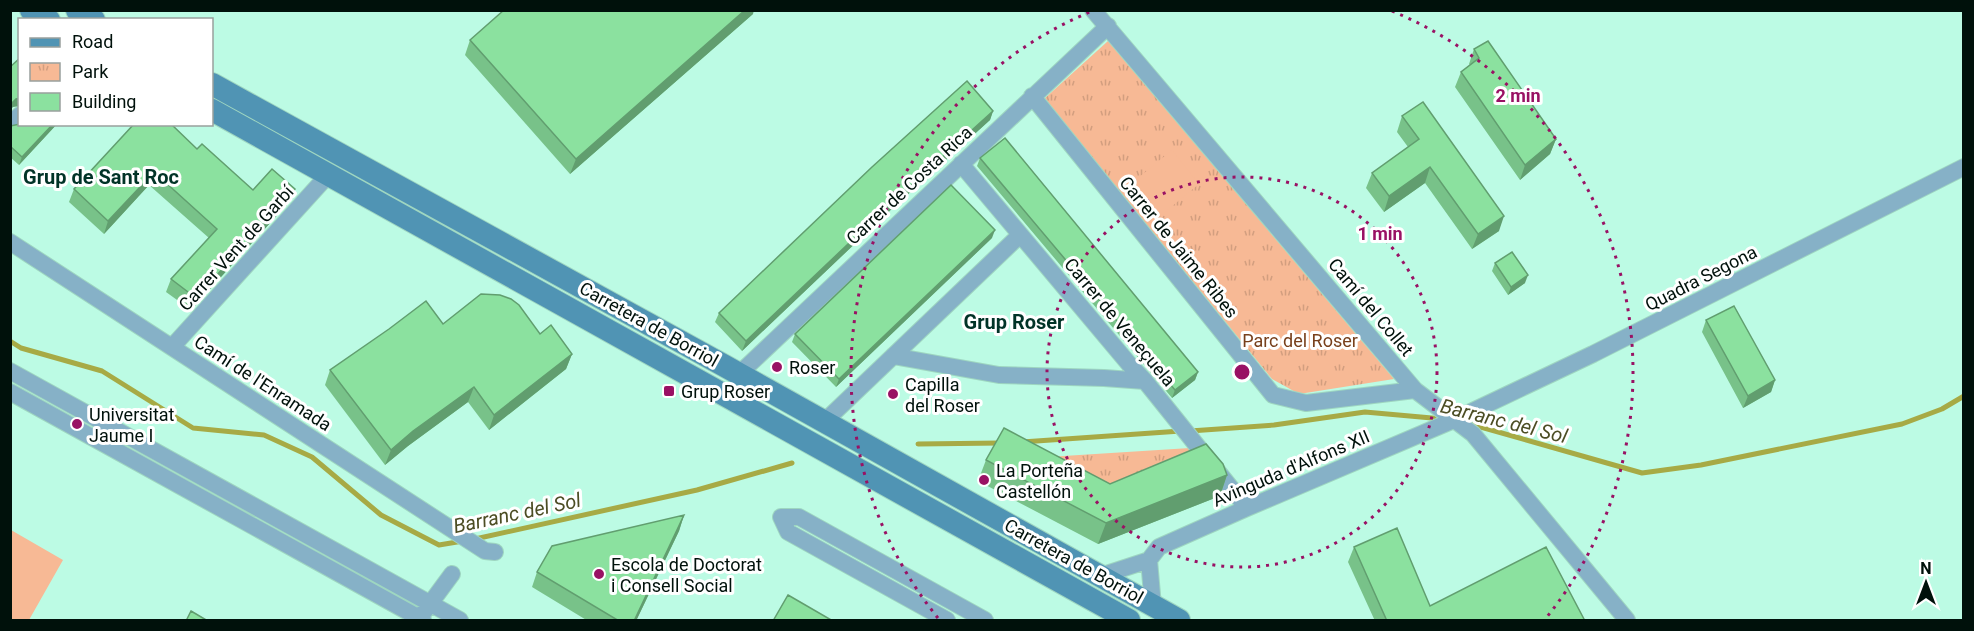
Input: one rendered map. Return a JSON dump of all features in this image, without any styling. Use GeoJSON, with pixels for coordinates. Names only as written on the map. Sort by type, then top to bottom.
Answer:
{"type":"FeatureCollection","features":[{"type":"Feature","properties":{"kind":"main road"},"geometry":{"type":"LineString","coordinates":[[30,10],[46,18]]}},
{"type":"Feature","properties":{"kind":"main road"},"geometry":{"type":"LineString","coordinates":[[77,10],[91,18]]}},
{"type":"Feature","properties":{"kind":"main road","name":"Carretera de Borriol"},"geometry":{"type":"LineString","coordinates":[[213,85],[739,374],[1179,621]]}},
{"type":"Feature","properties":{"kind":"main road","name":"Carretera de Borriol"},"geometry":{"type":"LineString","coordinates":[[213,111],[1129,621]]}},
{"type":"Feature","properties":{"kind":"street","name":"Camí del Collet"},"geometry":{"type":"LineString","coordinates":[[1093,10],[1415,390],[1473,434],[1626,621]]}},
{"type":"Feature","properties":{"kind":"street","name":"Carrer de Costa Rica"},"geometry":{"type":"LineString","coordinates":[[739,374],[1108,26]]}},
{"type":"Feature","properties":{"kind":"street","name":"Carrer de Jaime Ribes"},"geometry":{"type":"LineString","coordinates":[[1032,96],[1273,395],[1306,403],[1415,390]]}},
{"type":"Feature","properties":{"kind":"street","name":"Carrer de Veneçuela"},"geometry":{"type":"LineString","coordinates":[[961,164],[1145,381],[1247,508]]}},
{"type":"Feature","properties":{"kind":"street","name":"Quadra Segona"},"geometry":{"type":"LineString","coordinates":[[1454,420],[1593,354],[1964,167]]}},
{"type":"Feature","properties":{"kind":"street","name":"Carrer Vent de Garbí"},"geometry":{"type":"LineString","coordinates":[[172,347],[329,174]]}},
{"type":"Feature","properties":{"kind":"street"},"geometry":{"type":"LineString","coordinates":[[824,422],[1020,235]]}},
{"type":"Feature","properties":{"kind":"street","name":"Camí de l'Enramada"},"geometry":{"type":"LineString","coordinates":[[10,242],[485,551],[495,552]]}},
{"type":"Feature","properties":{"kind":"street"},"geometry":{"type":"LineString","coordinates":[[893,356],[999,375],[1145,381]]}},
{"type":"Feature","properties":{"kind":"street"},"geometry":{"type":"LineString","coordinates":[[1104,378],[1129,364]]}},
{"type":"Feature","properties":{"kind":"street"},"geometry":{"type":"LineString","coordinates":[[10,371],[460,621]]}},
{"type":"Feature","properties":{"kind":"street"},"geometry":{"type":"LineString","coordinates":[[10,392],[421,620],[429,603],[452,574]]}},
{"type":"Feature","properties":{"kind":"street","name":"Avinguda d'Alfons XII"},"geometry":{"type":"LineString","coordinates":[[1100,576],[1149,560],[1160,547],[1454,420]]}},
{"type":"Feature","properties":{"kind":"street"},"geometry":{"type":"LineString","coordinates":[[947,621],[788,532],[781,517],[799,517],[986,621]]}},
{"type":"Feature","properties":{"kind":"street"},"geometry":{"type":"LineString","coordinates":[[1149,560],[1153,606]]}},
{"type":"Feature","properties":{"kind":"green space","name":"Parc del Roser"},"geometry":{"type":"Polygon","coordinates":[[[1108,41],[1394,379],[1299,394],[1272,379],[1044,99],[1108,41]]]}},
{"type":"Feature","properties":{"kind":"green space"},"geometry":{"type":"Polygon","coordinates":[[[1172,150],[1199,184],[1148,226],[1120,193],[1172,150]]]}},
{"type":"Feature","properties":{"kind":"green space"},"geometry":{"type":"Polygon","coordinates":[[[1190,448],[1205,462],[1102,505],[1015,459],[1190,448]]]}},
{"type":"Feature","properties":{"kind":"green space"},"geometry":{"type":"Polygon","coordinates":[[[11,530],[63,560],[29,620],[11,620],[11,530]]]}},
{"type":"Feature","properties":{"kind":"building"},"geometry":{"type":"Polygon","coordinates":[[[504,10],[745,10],[576,159],[470,40],[504,10]]]}},
{"type":"Feature","properties":{"kind":"building"},"geometry":{"type":"Polygon","coordinates":[[[1488,41],[1556,139],[1525,165],[1461,72],[1479,58],[1474,49],[1488,41]]]}},
{"type":"Feature","properties":{"kind":"building"},"geometry":{"type":"Polygon","coordinates":[[[18,60],[18,98],[10,105],[10,67],[18,60]]]}},
{"type":"Feature","properties":{"kind":"building"},"geometry":{"type":"Polygon","coordinates":[[[967,81],[993,111],[888,206],[746,341],[719,313],[872,167],[967,81]]]}},
{"type":"Feature","properties":{"kind":"building"},"geometry":{"type":"Polygon","coordinates":[[[1423,102],[1504,216],[1478,234],[1430,167],[1389,196],[1372,173],[1419,139],[1402,116],[1423,102]]]}},
{"type":"Feature","properties":{"kind":"building"},"geometry":{"type":"Polygon","coordinates":[[[10,126],[51,126],[22,157],[10,146],[10,126]]]}},
{"type":"Feature","properties":{"kind":"building"},"geometry":{"type":"Polygon","coordinates":[[[132,126],[173,126],[197,149],[202,144],[253,190],[272,169],[295,189],[196,298],[171,279],[217,229],[154,172],[108,221],[74,189],[132,126]]]}},
{"type":"Feature","properties":{"kind":"building"},"geometry":{"type":"Polygon","coordinates":[[[1005,138],[1198,372],[1175,390],[980,158],[1005,138]]]}},
{"type":"Feature","properties":{"kind":"building"},"geometry":{"type":"Polygon","coordinates":[[[951,185],[995,230],[839,379],[795,334],[951,185]]]}},
{"type":"Feature","properties":{"kind":"building"},"geometry":{"type":"Polygon","coordinates":[[[1512,252],[1528,275],[1511,287],[1495,263],[1512,252]]]}},
{"type":"Feature","properties":{"kind":"building"},"geometry":{"type":"Polygon","coordinates":[[[481,294],[500,295],[511,299],[519,305],[540,334],[551,325],[572,354],[494,415],[474,387],[413,431],[391,450],[330,370],[426,301],[443,324],[481,294]]]}},
{"type":"Feature","properties":{"kind":"building"},"geometry":{"type":"Polygon","coordinates":[[[1734,306],[1775,380],[1748,396],[1706,320],[1734,306]]]}},
{"type":"Feature","properties":{"kind":"building"},"geometry":{"type":"Polygon","coordinates":[[[1004,428],[1110,484],[1206,444],[1223,464],[1227,475],[1106,523],[986,460],[1004,428]]]}},
{"type":"Feature","properties":{"kind":"building","name":"Escola de Doctorat i Consell Social"},"geometry":{"type":"Polygon","coordinates":[[[684,515],[634,621],[619,621],[537,572],[552,546],[684,515]]]}},
{"type":"Feature","properties":{"kind":"building"},"geometry":{"type":"Polygon","coordinates":[[[1397,528],[1430,606],[1546,547],[1585,621],[1387,621],[1354,547],[1397,528]]]}},
{"type":"Feature","properties":{"kind":"building"},"geometry":{"type":"Polygon","coordinates":[[[788,595],[833,621],[773,621],[788,595]]]}},
{"type":"Feature","properties":{"kind":"building"},"geometry":{"type":"Polygon","coordinates":[[[191,611],[208,621],[186,621],[191,611]]]}},
{"type":"Feature","properties":{"kind":"waterway","name":"Barranc del Sol"},"geometry":{"type":"LineString","coordinates":[[10,341],[21,348],[102,371],[193,428],[264,435],[312,457],[381,515],[439,545],[463,541]]}},
{"type":"Feature","properties":{"kind":"waterway","name":"Barranc del Sol"},"geometry":{"type":"LineString","coordinates":[[1470,424],[1642,473],[1701,465],[1902,424],[1942,409],[1964,396]]}},
{"type":"Feature","properties":{"kind":"waterway","name":"Barranc del Sol"},"geometry":{"type":"LineString","coordinates":[[1190,431],[1274,425],[1365,412],[1443,419]]}},
{"type":"Feature","properties":{"kind":"waterway","name":"Barranc del Sol"},"geometry":{"type":"LineString","coordinates":[[1022,442],[1181,431]]}},
{"type":"Feature","properties":{"kind":"waterway","name":"Barranc del Sol"},"geometry":{"type":"LineString","coordinates":[[918,444],[1001,443]]}},
{"type":"Feature","properties":{"kind":"waterway","name":"Barranc del Sol"},"geometry":{"type":"LineString","coordinates":[[475,539],[697,490],[792,463]]}},
{"type":"Feature","properties":{"kind":"place","name":"Roser"},"geometry":{"type":"Point","coordinates":[777,367]}},
{"type":"Feature","properties":{"kind":"place","name":"Grup Roser"},"geometry":{"type":"Point","coordinates":[669,391]}},
{"type":"Feature","properties":{"kind":"place","name":"Capilla del Roser"},"geometry":{"type":"Point","coordinates":[893,394]}},
{"type":"Feature","properties":{"kind":"place","name":"Universitat Jaume I"},"geometry":{"type":"Point","coordinates":[77,424]}},
{"type":"Feature","properties":{"kind":"place","name":"La Porteña Castellón"},"geometry":{"type":"Point","coordinates":[984,480]}},
{"type":"Feature","properties":{"kind":"place","name":"Escola de Doctorat i Consell Social"},"geometry":{"type":"Point","coordinates":[599,574]}},
{"type":"Feature","properties":{"kind":"district","name":"Grup de Sant Roc"},"geometry":{"type":"Point","coordinates":[101,177]}},
{"type":"Feature","properties":{"kind":"district","name":"Grup Roser"},"geometry":{"type":"Point","coordinates":[1014,322]}}]}
